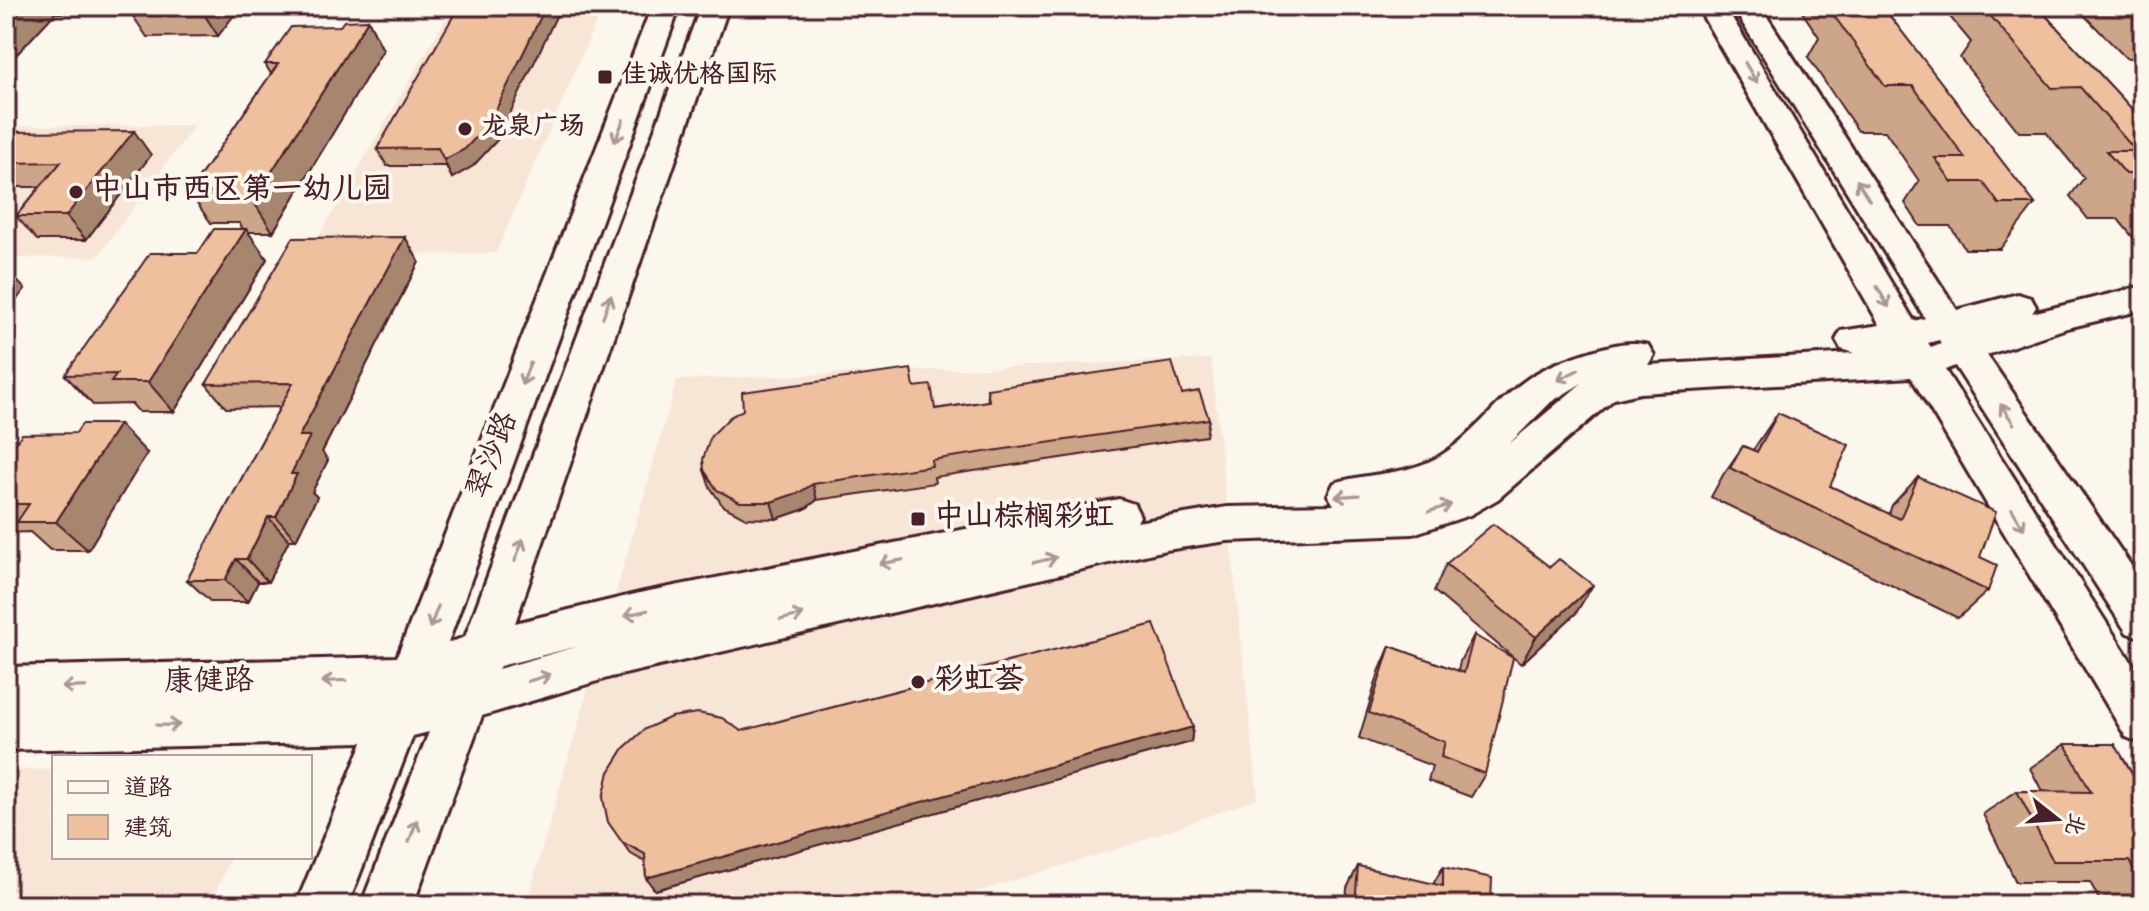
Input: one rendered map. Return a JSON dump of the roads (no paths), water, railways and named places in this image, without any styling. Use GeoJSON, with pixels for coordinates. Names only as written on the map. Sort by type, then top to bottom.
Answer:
{"type":"FeatureCollection","features":[{"type":"Feature","properties":{"kind":"street","name":"翠沙路"},"geometry":{"type":"LineString","coordinates":[[322,905],[404,698],[666,6]]}},
{"type":"Feature","properties":{"kind":"street","name":"翠沙路"},"geometry":{"type":"LineString","coordinates":[[387,905],[483,650],[715,6]]}},
{"type":"Feature","properties":{"kind":"street"},"geometry":{"type":"LineString","coordinates":[[1711,6],[1914,350],[2143,722]]}},
{"type":"Feature","properties":{"kind":"street"},"geometry":{"type":"LineString","coordinates":[[1746,6],[1956,338],[2143,619]]}},
{"type":"Feature","properties":{"kind":"street"},"geometry":{"type":"LineString","coordinates":[[404,698],[483,650],[644,611],[1227,524],[1413,517],[1455,503],[1484,488],[1602,388],[1640,379],[1914,350],[2143,277]]}},
{"type":"Feature","properties":{"kind":"street"},"geometry":{"type":"LineString","coordinates":[[1956,338],[2143,298]]}},
{"type":"Feature","properties":{"kind":"street"},"geometry":{"type":"LineString","coordinates":[[404,698],[464,701],[611,657],[970,561]]}},
{"type":"Feature","properties":{"kind":"street","name":"康健路"},"geometry":{"type":"LineString","coordinates":[[6,688],[328,682],[404,698]]}},
{"type":"Feature","properties":{"kind":"street","name":"康健路"},"geometry":{"type":"LineString","coordinates":[[6,728],[404,698]]}},
{"type":"Feature","properties":{"kind":"place","name":"佳诚优格国际"},"geometry":{"type":"Point","coordinates":[605,77]}},
{"type":"Feature","properties":{"kind":"place","name":"龙泉广场"},"geometry":{"type":"Point","coordinates":[465,129]}},
{"type":"Feature","properties":{"kind":"place","name":"中山市西区第一幼儿园"},"geometry":{"type":"Point","coordinates":[76,192]}},
{"type":"Feature","properties":{"kind":"place","name":"中山棕榈彩虹"},"geometry":{"type":"Point","coordinates":[918,519]}},
{"type":"Feature","properties":{"kind":"place","name":"彩虹荟"},"geometry":{"type":"Point","coordinates":[918,682]}}]}
